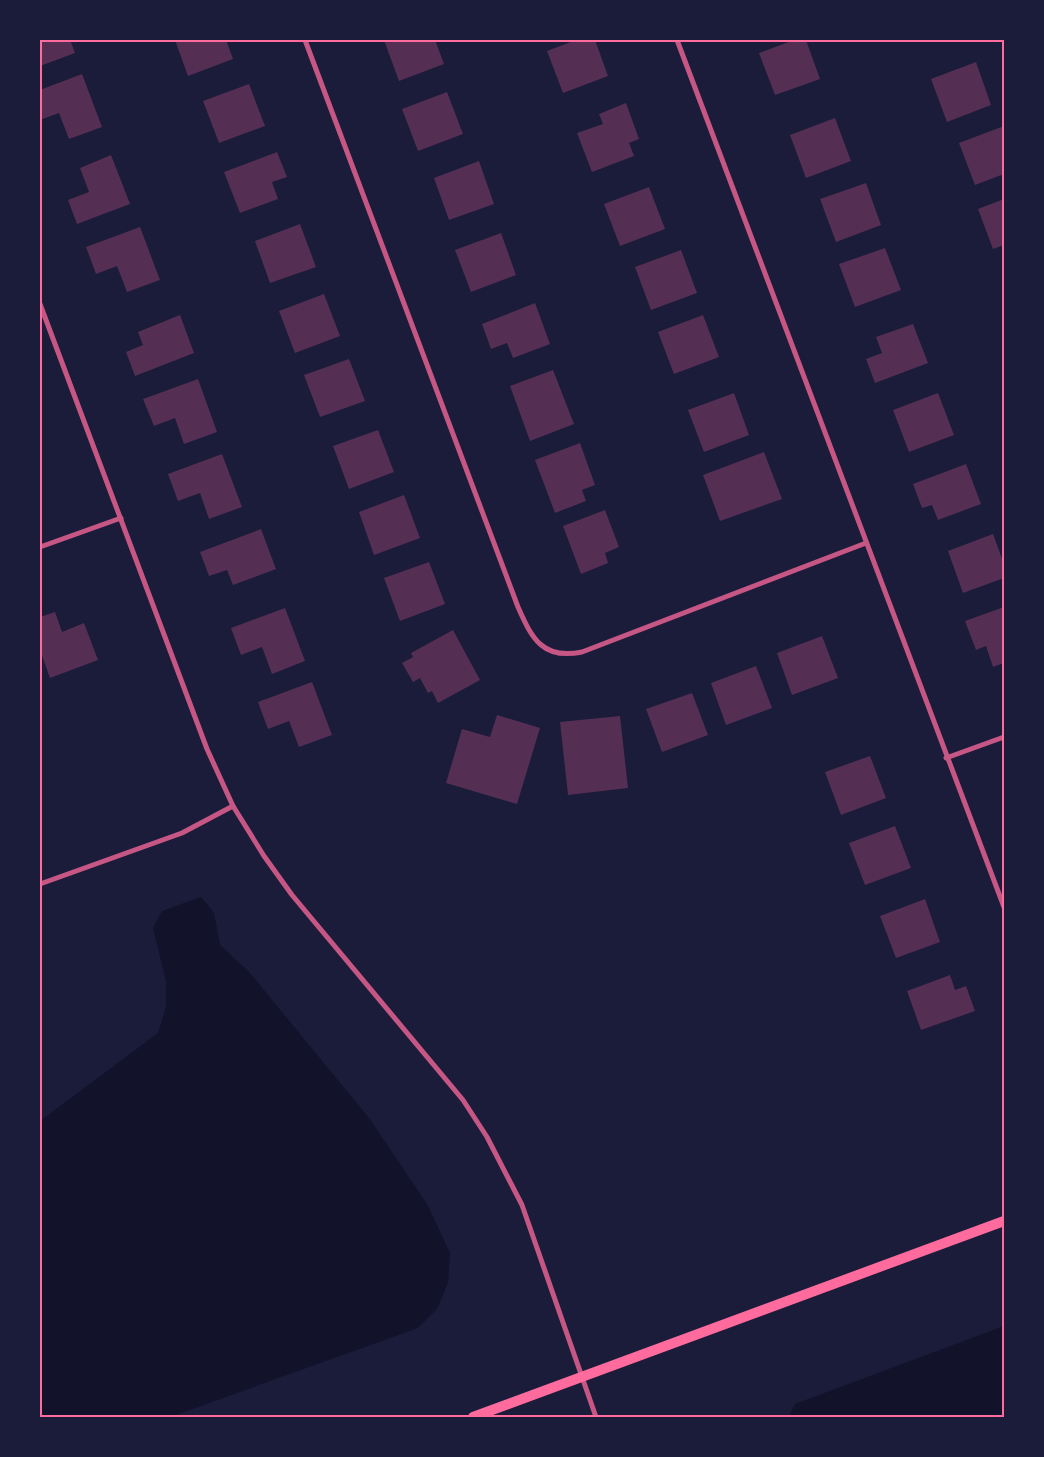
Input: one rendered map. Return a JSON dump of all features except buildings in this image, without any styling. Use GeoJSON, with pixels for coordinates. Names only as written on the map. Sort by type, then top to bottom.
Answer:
{"type":"FeatureCollection","features":[{"type":"Feature","properties":{"kind":"main road"},"geometry":{"type":"LineString","coordinates":[[472,1417],[1004,1221]]}},
{"type":"Feature","properties":{"kind":"street"},"geometry":{"type":"LineString","coordinates":[[305,40],[518,607],[536,642],[546,649],[559,654],[582,652],[866,543]]}},
{"type":"Feature","properties":{"kind":"street"},"geometry":{"type":"LineString","coordinates":[[677,40],[946,758],[1004,907]]}},
{"type":"Feature","properties":{"kind":"street"},"geometry":{"type":"LineString","coordinates":[[40,304],[207,749],[233,806],[292,895],[463,1100],[487,1137],[522,1205],[596,1417]]}},
{"type":"Feature","properties":{"kind":"street"},"geometry":{"type":"LineString","coordinates":[[40,547],[121,518]]}},
{"type":"Feature","properties":{"kind":"street"},"geometry":{"type":"LineString","coordinates":[[946,758],[1004,737]]}},
{"type":"Feature","properties":{"kind":"street"},"geometry":{"type":"LineString","coordinates":[[40,884],[182,833],[233,806]]}},
{"type":"Feature","properties":{"kind":"shaded area"},"geometry":{"type":"Polygon","coordinates":[[[201,897],[214,913],[220,945],[249,972],[369,1118],[427,1204],[450,1253],[448,1283],[437,1309],[418,1328],[170,1417],[40,1417],[40,1121],[158,1033],[166,1007],[166,981],[153,928],[162,911],[201,897]]]}},
{"type":"Feature","properties":{"kind":"shaded area"},"geometry":{"type":"Polygon","coordinates":[[[1004,1326],[1004,1417],[789,1417],[795,1404],[1004,1326]]]}}]}
